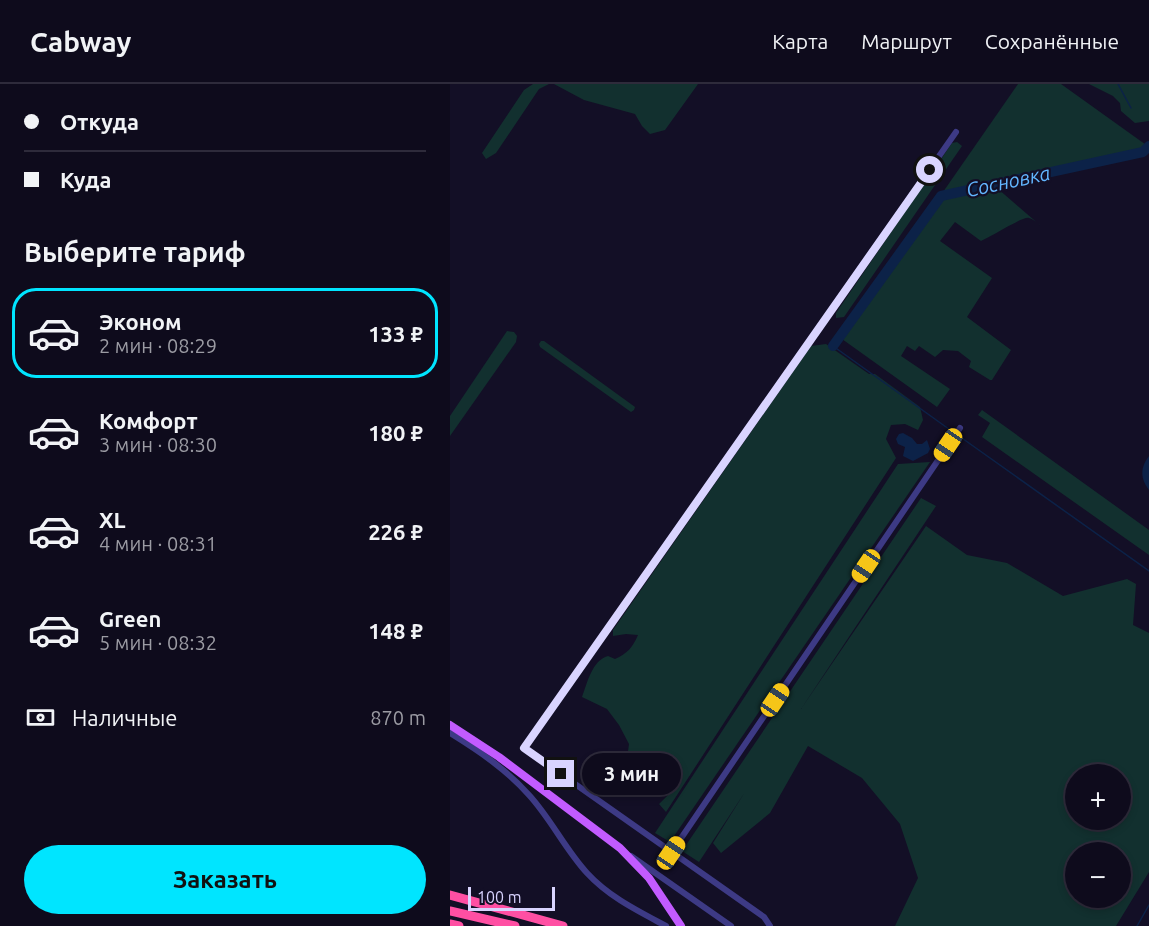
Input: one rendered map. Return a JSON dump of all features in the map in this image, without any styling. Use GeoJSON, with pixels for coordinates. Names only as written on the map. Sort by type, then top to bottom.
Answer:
{"type":"FeatureCollection","features":[{"type":"Feature","properties":{"kind":"highway"},"geometry":{"type":"LineString","coordinates":[[450,893],[563,926]]}},
{"type":"Feature","properties":{"kind":"highway"},"geometry":{"type":"LineString","coordinates":[[450,911],[515,926]]}},
{"type":"Feature","properties":{"kind":"highway"},"geometry":{"type":"LineString","coordinates":[[450,924],[459,926]]}},
{"type":"Feature","properties":{"kind":"main road"},"geometry":{"type":"LineString","coordinates":[[450,725],[499,757],[620,848],[650,878],[681,926]]}},
{"type":"Feature","properties":{"kind":"street"},"geometry":{"type":"LineString","coordinates":[[770,926],[764,916],[524,748],[956,132]]}},
{"type":"Feature","properties":{"kind":"street"},"geometry":{"type":"LineString","coordinates":[[671,853],[960,428]]}},
{"type":"Feature","properties":{"kind":"street"},"geometry":{"type":"LineString","coordinates":[[450,733],[506,771],[539,807],[586,872],[620,901],[666,926]]}},
{"type":"Feature","properties":{"kind":"street"},"geometry":{"type":"LineString","coordinates":[[620,848],[731,926]]}},
{"type":"Feature","properties":{"kind":"green space"},"geometry":{"type":"Polygon","coordinates":[[[533,84],[549,84],[539,89],[496,153],[486,159],[482,153],[524,90],[533,84]]]}},
{"type":"Feature","properties":{"kind":"green space"},"geometry":{"type":"Polygon","coordinates":[[[554,84],[698,84],[665,130],[650,134],[635,114],[584,100],[554,84]]]}},
{"type":"Feature","properties":{"kind":"green space"},"geometry":{"type":"Polygon","coordinates":[[[1018,84],[1061,84],[1149,147],[943,192],[1018,84]]]}},
{"type":"Feature","properties":{"kind":"green space"},"geometry":{"type":"Polygon","coordinates":[[[1089,84],[1149,84],[1149,121],[1135,123],[1121,111],[1120,103],[1113,96],[1089,84]]]}},
{"type":"Feature","properties":{"kind":"green space"},"geometry":{"type":"Polygon","coordinates":[[[957,142],[962,146],[844,317],[836,318],[836,313],[952,143],[957,142]]]}},
{"type":"Feature","properties":{"kind":"green space"},"geometry":{"type":"Polygon","coordinates":[[[997,188],[1036,222],[1026,218],[981,241],[955,222],[940,241],[992,278],[967,317],[1011,350],[990,380],[969,367],[971,361],[958,351],[943,350],[935,357],[919,346],[915,351],[907,346],[901,356],[950,389],[937,407],[842,339],[940,200],[997,188]]]}},
{"type":"Feature","properties":{"kind":"green space"},"geometry":{"type":"Polygon","coordinates":[[[507,331],[514,332],[517,336],[516,342],[450,436],[450,416],[507,331]]]}},
{"type":"Feature","properties":{"kind":"green space"},"geometry":{"type":"Polygon","coordinates":[[[541,341],[635,407],[634,410],[631,412],[540,347],[541,341]]]}},
{"type":"Feature","properties":{"kind":"green space"},"geometry":{"type":"Polygon","coordinates":[[[826,344],[869,374],[875,374],[920,407],[923,420],[918,430],[905,424],[891,425],[886,439],[896,458],[666,812],[659,804],[672,791],[668,784],[651,794],[626,766],[629,744],[619,725],[607,709],[582,697],[594,667],[602,658],[608,656],[615,659],[632,647],[638,635],[613,636],[613,630],[811,346],[826,344]]]}},
{"type":"Feature","properties":{"kind":"green space"},"geometry":{"type":"Polygon","coordinates":[[[982,410],[1149,530],[1149,555],[982,437],[990,423],[978,415],[982,410]]]}},
{"type":"Feature","properties":{"kind":"green space"},"geometry":{"type":"Polygon","coordinates":[[[930,462],[670,842],[655,833],[898,464],[930,462]]]}},
{"type":"Feature","properties":{"kind":"green space"},"geometry":{"type":"Polygon","coordinates":[[[921,498],[936,506],[801,709],[926,526],[967,555],[1007,563],[1063,596],[1127,579],[1136,584],[1133,625],[1149,633],[1149,872],[1131,901],[1131,842],[1065,842],[1065,908],[1127,908],[1116,926],[895,926],[918,878],[900,824],[862,778],[808,746],[770,813],[721,853],[713,843],[745,792],[699,862],[682,851],[921,498]]]}},
{"type":"Feature","properties":{"kind":"water"},"geometry":{"type":"Polygon","coordinates":[[[903,433],[917,444],[922,444],[927,440],[930,449],[928,453],[913,461],[903,456],[905,447],[898,444],[896,439],[899,434],[903,433]]]}},
{"type":"Feature","properties":{"kind":"water"},"geometry":{"type":"Polygon","coordinates":[[[1149,456],[1149,490],[1142,473],[1149,456]]]}},
{"type":"Feature","properties":{"kind":"waterway"},"geometry":{"type":"LineString","coordinates":[[1118,84],[1131,108]]}},
{"type":"Feature","properties":{"kind":"waterway","name":"Сосновка"},"geometry":{"type":"LineString","coordinates":[[833,346],[941,196],[1143,152],[1149,146]]}},
{"type":"Feature","properties":{"kind":"waterway"},"geometry":{"type":"LineString","coordinates":[[833,346],[953,432]]}},
{"type":"Feature","properties":{"kind":"waterway"},"geometry":{"type":"LineString","coordinates":[[959,436],[1149,571]]}},
{"type":"Feature","properties":{"kind":"waterway"},"geometry":{"type":"LineString","coordinates":[[1137,926],[1149,905]]}},
{"type":"Feature","properties":{"kind":"route"},"geometry":{"type":"LineString","coordinates":[[561,774],[524,748],[930,170]]}}]}
